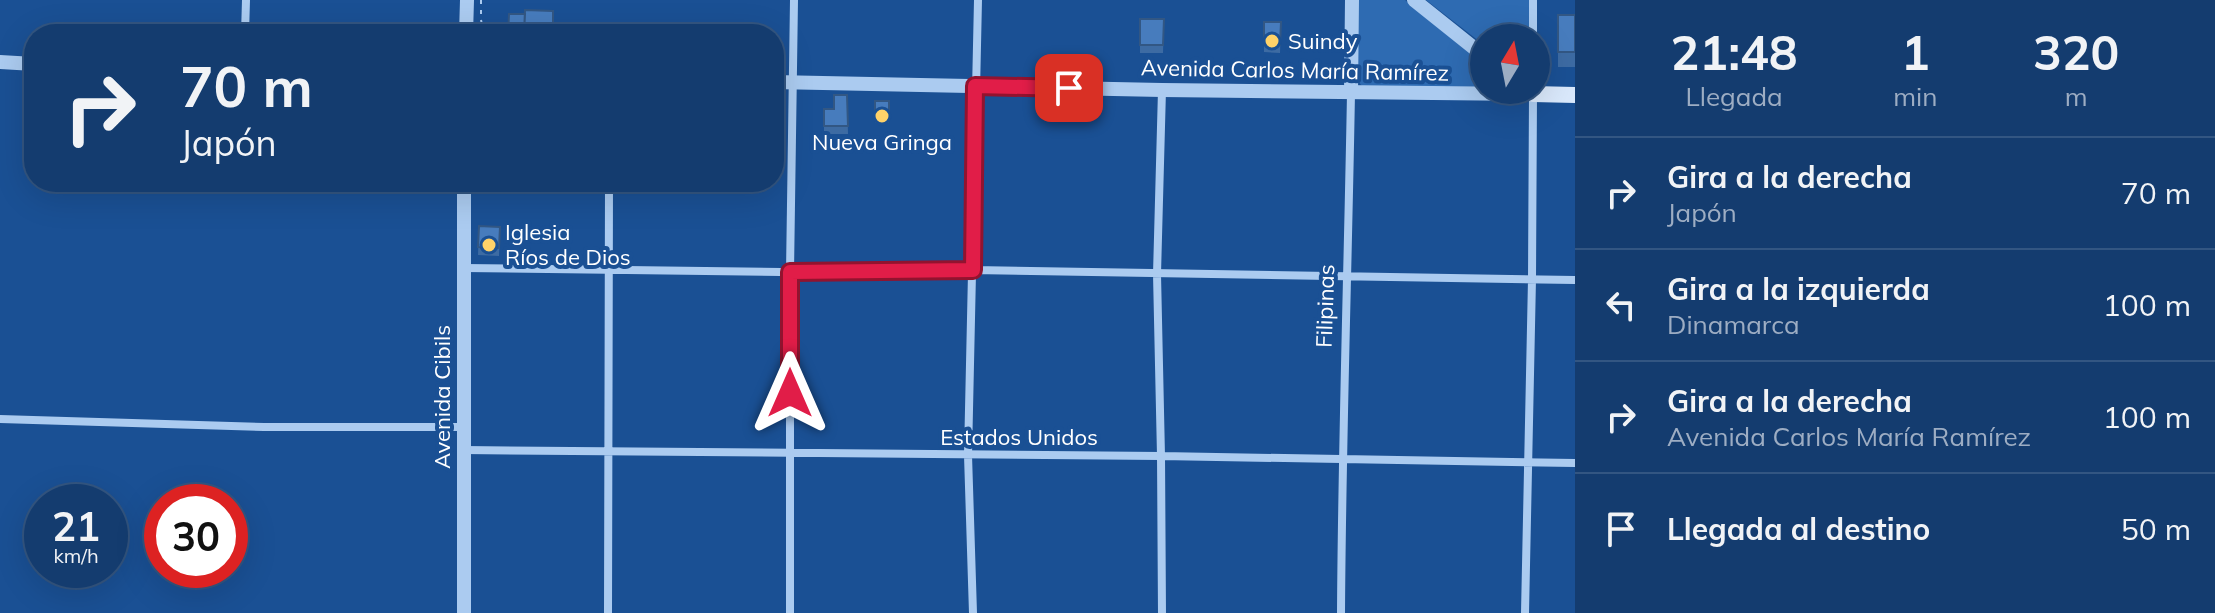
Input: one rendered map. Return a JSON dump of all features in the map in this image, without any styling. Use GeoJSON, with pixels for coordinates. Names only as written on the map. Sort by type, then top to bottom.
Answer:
{"type":"FeatureCollection","features":[{"type":"Feature","properties":{"kind":"main road","name":"Avenida Carlos María Ramírez"},"geometry":{"type":"LineString","coordinates":[[1550,93],[1575,95]]}},
{"type":"Feature","properties":{"kind":"street"},"geometry":{"type":"LineString","coordinates":[[245,24],[246,0]]}},
{"type":"Feature","properties":{"kind":"street"},"geometry":{"type":"LineString","coordinates":[[466,24],[467,0]]}},
{"type":"Feature","properties":{"kind":"street"},"geometry":{"type":"LineString","coordinates":[[790,613],[794,0]]}},
{"type":"Feature","properties":{"kind":"street"},"geometry":{"type":"LineString","coordinates":[[973,613],[968,455],[978,0]]}},
{"type":"Feature","properties":{"kind":"street","name":"Filipinas"},"geometry":{"type":"LineString","coordinates":[[1341,613],[1352,0]]}},
{"type":"Feature","properties":{"kind":"street"},"geometry":{"type":"LineString","coordinates":[[1414,0],[1470,45]]}},
{"type":"Feature","properties":{"kind":"street"},"geometry":{"type":"LineString","coordinates":[[1533,0],[1533,24]]}},
{"type":"Feature","properties":{"kind":"street"},"geometry":{"type":"LineString","coordinates":[[0,62],[24,63]]}},
{"type":"Feature","properties":{"kind":"street","name":"Avenida Carlos María Ramírez"},"geometry":{"type":"LineString","coordinates":[[784,82],[1351,93],[1470,92]]}},
{"type":"Feature","properties":{"kind":"street"},"geometry":{"type":"LineString","coordinates":[[1162,90],[1157,274],[1162,613]]}},
{"type":"Feature","properties":{"kind":"street"},"geometry":{"type":"LineString","coordinates":[[1525,613],[1532,279],[1531,104]]}},
{"type":"Feature","properties":{"kind":"street","name":"Avenida Cibils"},"geometry":{"type":"LineString","coordinates":[[464,192],[464,613]]}},
{"type":"Feature","properties":{"kind":"street"},"geometry":{"type":"LineString","coordinates":[[608,613],[609,192]]}},
{"type":"Feature","properties":{"kind":"street"},"geometry":{"type":"LineString","coordinates":[[464,268],[790,272],[973,270],[1575,280]]}},
{"type":"Feature","properties":{"kind":"street"},"geometry":{"type":"LineString","coordinates":[[0,419],[264,427],[463,427]]}},
{"type":"Feature","properties":{"kind":"street","name":"Estados Unidos"},"geometry":{"type":"LineString","coordinates":[[463,450],[1575,463]]}},
{"type":"Feature","properties":{"kind":"path"},"geometry":{"type":"LineString","coordinates":[[481,0],[482,24]]}},
{"type":"Feature","properties":{"kind":"shaded area"},"geometry":{"type":"Polygon","coordinates":[[[1358,0],[1405,0],[1470,53],[1470,87],[1362,86],[1356,79],[1358,0]]]}},
{"type":"Feature","properties":{"kind":"shaded area"},"geometry":{"type":"Polygon","coordinates":[[[1426,0],[1530,0],[1530,24],[1470,24],[1470,34],[1426,0]]]}},
{"type":"Feature","properties":{"kind":"building"},"geometry":{"type":"Polygon","coordinates":[[[525,10],[553,11],[553,24],[524,24],[525,10]]]}},
{"type":"Feature","properties":{"kind":"building"},"geometry":{"type":"Polygon","coordinates":[[[509,14],[525,14],[524,24],[508,24],[509,14]]]}},
{"type":"Feature","properties":{"kind":"building"},"geometry":{"type":"Polygon","coordinates":[[[1558,15],[1575,15],[1575,52],[1558,52],[1558,15]]]}},
{"type":"Feature","properties":{"kind":"building"},"geometry":{"type":"Polygon","coordinates":[[[1140,19],[1164,19],[1163,45],[1140,45],[1140,19]]]}},
{"type":"Feature","properties":{"kind":"building","name":"Suindy"},"geometry":{"type":"Polygon","coordinates":[[[1264,22],[1281,22],[1280,45],[1264,44],[1264,22]]]}},
{"type":"Feature","properties":{"kind":"building"},"geometry":{"type":"Polygon","coordinates":[[[834,95],[847,95],[848,126],[824,126],[824,109],[834,109],[834,95]]]}},
{"type":"Feature","properties":{"kind":"building"},"geometry":{"type":"Polygon","coordinates":[[[875,101],[889,101],[889,115],[875,115],[875,101]]]}},
{"type":"Feature","properties":{"kind":"building","name":"Iglesia Ríos de Dios"},"geometry":{"type":"Polygon","coordinates":[[[479,226],[500,227],[499,248],[478,247],[479,226]]]}},
{"type":"Feature","properties":{"kind":"place","name":"Suindy"},"geometry":{"type":"Point","coordinates":[1272,41]}},
{"type":"Feature","properties":{"kind":"place","name":"Nueva Gringa"},"geometry":{"type":"Point","coordinates":[882,116]}},
{"type":"Feature","properties":{"kind":"place","name":"Iglesia Ríos de Dios"},"geometry":{"type":"Point","coordinates":[489,245]}},
{"type":"Feature","properties":{"kind":"route"},"geometry":{"type":"LineString","coordinates":[[790,393],[790,272],[973,270],[975,86],[1069,88]]}}]}
